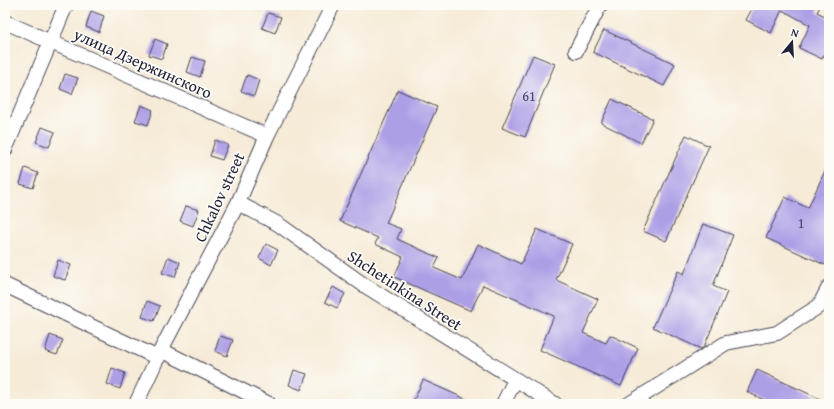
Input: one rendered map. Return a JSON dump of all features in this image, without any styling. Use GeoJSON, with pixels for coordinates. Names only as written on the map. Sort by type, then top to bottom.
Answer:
{"type":"FeatureCollection","features":[{"type":"Feature","properties":{"kind":"street"},"geometry":{"type":"LineString","coordinates":[[5,150],[66,5]]}},
{"type":"Feature","properties":{"kind":"street","name":"Chkalov street"},"geometry":{"type":"LineString","coordinates":[[136,404],[160,354],[238,203],[266,136],[333,5]]}},
{"type":"Feature","properties":{"kind":"street"},"geometry":{"type":"LineString","coordinates":[[576,51],[600,5]]}},
{"type":"Feature","properties":{"kind":"street","name":"улица Дзержинского"},"geometry":{"type":"LineString","coordinates":[[5,22],[266,136]]}},
{"type":"Feature","properties":{"kind":"street","name":"Shchetinkina Street"},"geometry":{"type":"LineString","coordinates":[[238,203],[278,224],[364,285],[555,404]]}},
{"type":"Feature","properties":{"kind":"street"},"geometry":{"type":"LineString","coordinates":[[5,285],[269,404]]}},
{"type":"Feature","properties":{"kind":"street"},"geometry":{"type":"LineString","coordinates":[[629,404],[726,343],[777,333],[824,308],[829,287]]}},
{"type":"Feature","properties":{"kind":"street"},"geometry":{"type":"LineString","coordinates":[[503,404],[515,380]]}},
{"type":"Feature","properties":{"kind":"building"},"geometry":{"type":"Polygon","coordinates":[[[754,5],[821,5],[817,12],[829,18],[829,45],[822,59],[799,48],[810,25],[782,10],[771,33],[746,20],[754,5]]]}},
{"type":"Feature","properties":{"kind":"building"},"geometry":{"type":"Polygon","coordinates":[[[91,11],[104,16],[99,32],[86,27],[91,11]]]}},
{"type":"Feature","properties":{"kind":"building"},"geometry":{"type":"Polygon","coordinates":[[[268,13],[281,17],[275,33],[262,28],[268,13]]]}},
{"type":"Feature","properties":{"kind":"building"},"geometry":{"type":"Polygon","coordinates":[[[604,30],[675,64],[664,86],[593,52],[604,30]]]}},
{"type":"Feature","properties":{"kind":"building"},"geometry":{"type":"Polygon","coordinates":[[[155,39],[167,44],[162,59],[149,55],[155,39]]]}},
{"type":"Feature","properties":{"kind":"building"},"geometry":{"type":"Polygon","coordinates":[[[533,55],[555,64],[525,137],[502,128],[533,55]]]}},
{"type":"Feature","properties":{"kind":"building"},"geometry":{"type":"Polygon","coordinates":[[[192,57],[205,61],[200,77],[187,72],[192,57]]]}},
{"type":"Feature","properties":{"kind":"building"},"geometry":{"type":"Polygon","coordinates":[[[65,74],[78,78],[72,94],[60,89],[65,74]]]}},
{"type":"Feature","properties":{"kind":"building"},"geometry":{"type":"Polygon","coordinates":[[[247,75],[259,80],[254,96],[241,91],[247,75]]]}},
{"type":"Feature","properties":{"kind":"building"},"geometry":{"type":"Polygon","coordinates":[[[398,90],[437,107],[386,223],[401,229],[397,239],[439,258],[434,268],[462,280],[478,244],[521,264],[537,229],[572,244],[556,280],[598,299],[583,333],[606,343],[610,335],[638,348],[621,386],[540,350],[554,316],[483,285],[471,311],[394,277],[403,257],[375,244],[378,238],[340,221],[398,90]]]}},
{"type":"Feature","properties":{"kind":"building"},"geometry":{"type":"Polygon","coordinates":[[[612,99],[653,119],[641,143],[601,123],[612,99]]]}},
{"type":"Feature","properties":{"kind":"building"},"geometry":{"type":"Polygon","coordinates":[[[141,105],[153,110],[148,125],[135,121],[141,105]]]}},
{"type":"Feature","properties":{"kind":"building"},"geometry":{"type":"Polygon","coordinates":[[[42,127],[55,132],[49,147],[36,142],[42,127]]]}},
{"type":"Feature","properties":{"kind":"building"},"geometry":{"type":"Polygon","coordinates":[[[686,135],[709,146],[666,241],[643,231],[686,135]]]}},
{"type":"Feature","properties":{"kind":"building"},"geometry":{"type":"Polygon","coordinates":[[[215,140],[228,145],[222,160],[210,156],[215,140]]]}},
{"type":"Feature","properties":{"kind":"building"},"geometry":{"type":"Polygon","coordinates":[[[829,162],[829,257],[825,265],[766,238],[785,197],[808,208],[829,162]]]}},
{"type":"Feature","properties":{"kind":"building"},"geometry":{"type":"Polygon","coordinates":[[[25,168],[38,173],[33,188],[20,184],[25,168]]]}},
{"type":"Feature","properties":{"kind":"building"},"geometry":{"type":"Polygon","coordinates":[[[186,206],[199,210],[193,226],[180,221],[186,206]]]}},
{"type":"Feature","properties":{"kind":"building"},"geometry":{"type":"Polygon","coordinates":[[[703,224],[733,235],[713,286],[727,292],[704,347],[701,349],[653,327],[678,271],[684,274],[703,224]]]}},
{"type":"Feature","properties":{"kind":"building"},"geometry":{"type":"Polygon","coordinates":[[[266,244],[278,250],[271,265],[259,258],[266,244]]]}},
{"type":"Feature","properties":{"kind":"building"},"geometry":{"type":"Polygon","coordinates":[[[168,257],[180,262],[175,277],[162,273],[168,257]]]}},
{"type":"Feature","properties":{"kind":"building"},"geometry":{"type":"Polygon","coordinates":[[[58,260],[71,265],[65,280],[53,276],[58,260]]]}},
{"type":"Feature","properties":{"kind":"building"},"geometry":{"type":"Polygon","coordinates":[[[333,287],[345,294],[337,308],[325,302],[333,287]]]}},
{"type":"Feature","properties":{"kind":"building"},"geometry":{"type":"Polygon","coordinates":[[[147,301],[160,306],[154,321],[142,317],[147,301]]]}},
{"type":"Feature","properties":{"kind":"building"},"geometry":{"type":"Polygon","coordinates":[[[50,335],[63,340],[57,355],[45,351],[50,335]]]}},
{"type":"Feature","properties":{"kind":"building"},"geometry":{"type":"Polygon","coordinates":[[[220,336],[233,340],[227,356],[215,351],[220,336]]]}},
{"type":"Feature","properties":{"kind":"building"},"geometry":{"type":"Polygon","coordinates":[[[112,368],[125,373],[120,389],[107,384],[112,368]]]}},
{"type":"Feature","properties":{"kind":"building"},"geometry":{"type":"Polygon","coordinates":[[[294,370],[307,374],[301,390],[289,385],[294,370]]]}},
{"type":"Feature","properties":{"kind":"building"},"geometry":{"type":"Polygon","coordinates":[[[757,370],[829,404],[773,404],[747,392],[757,370]]]}},
{"type":"Feature","properties":{"kind":"building"},"geometry":{"type":"Polygon","coordinates":[[[423,380],[477,404],[412,404],[423,380]]]}}]}
